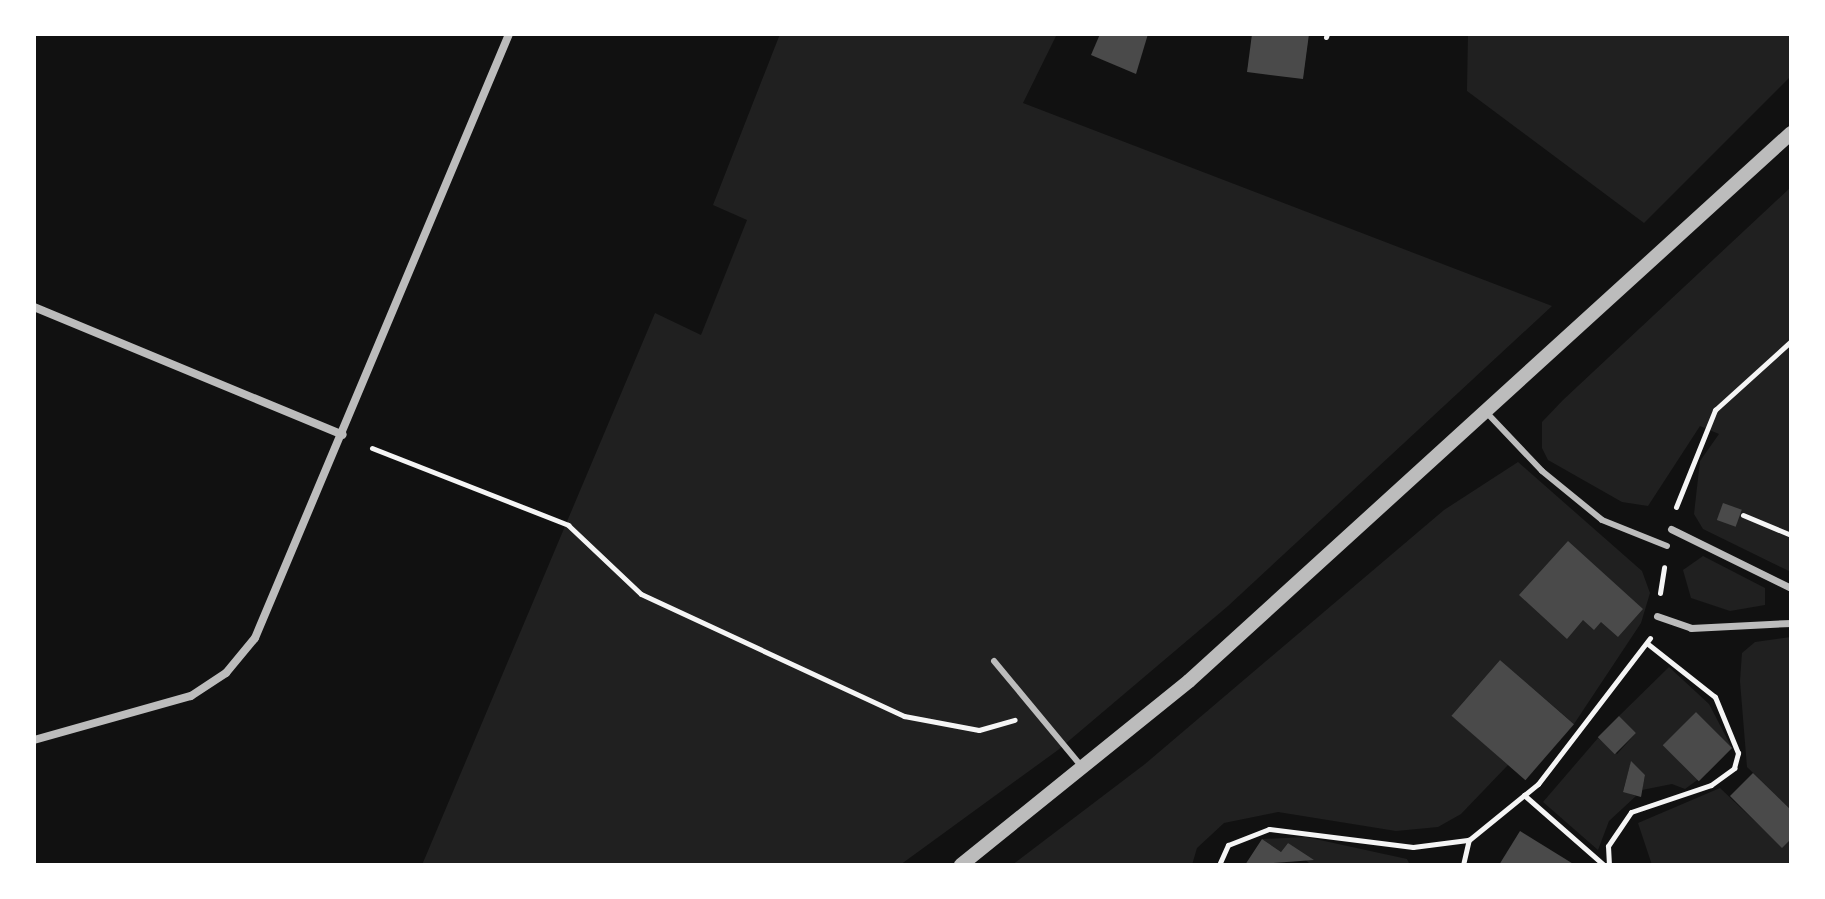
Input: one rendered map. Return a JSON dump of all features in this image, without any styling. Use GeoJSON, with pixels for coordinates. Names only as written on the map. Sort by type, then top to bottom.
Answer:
{"type":"FeatureCollection","features":[{"type":"Feature","properties":{"kind":"street"},"geometry":{"type":"LineString","coordinates":[[34,740],[163,708],[226,673],[264,622],[509,34]]}},
{"type":"Feature","properties":{"kind":"street"},"geometry":{"type":"LineString","coordinates":[[961,865],[1084,770],[1487,413],[1791,133]]}},
{"type":"Feature","properties":{"kind":"street"},"geometry":{"type":"LineString","coordinates":[[34,307],[343,435]]}},
{"type":"Feature","properties":{"kind":"street"},"geometry":{"type":"LineString","coordinates":[[1671,529],[1791,588]]}},
{"type":"Feature","properties":{"kind":"street"},"geometry":{"type":"LineString","coordinates":[[1657,616],[1691,628],[1791,623]]}},
{"type":"Feature","properties":{"kind":"lane"},"geometry":{"type":"LineString","coordinates":[[1487,413],[1542,471],[1602,520],[1667,546]]}},
{"type":"Feature","properties":{"kind":"lane"},"geometry":{"type":"LineString","coordinates":[[994,661],[1084,770]]}},
{"type":"Feature","properties":{"kind":"path"},"geometry":{"type":"LineString","coordinates":[[372,448],[568,525],[641,594],[904,716],[979,730],[1032,710]]}},
{"type":"Feature","properties":{"kind":"path"},"geometry":{"type":"LineString","coordinates":[[1743,515],[1791,535]]}},
{"type":"Feature","properties":{"kind":"path"},"geometry":{"type":"LineString","coordinates":[[1606,865],[1608,846],[1631,812],[1711,785],[1734,768],[1738,753],[1715,697],[1648,644]]}},
{"type":"Feature","properties":{"kind":"path"},"geometry":{"type":"LineString","coordinates":[[1524,795],[1606,865]]}},
{"type":"Feature","properties":{"kind":"path"},"geometry":{"type":"LineString","coordinates":[[1219,865],[1228,845],[1269,829],[1399,846],[1469,840]]}},
{"type":"Feature","properties":{"kind":"shaded area"},"geometry":{"type":"Polygon","coordinates":[[[780,34],[1057,34],[1023,103],[1552,306],[1228,606],[1058,750],[900,865],[422,865],[655,313],[701,335],[747,220],[713,205],[780,34]]]}},
{"type":"Feature","properties":{"kind":"shaded area"},"geometry":{"type":"Polygon","coordinates":[[[1468,34],[1791,34],[1791,76],[1644,223],[1467,91],[1468,34]]]}},
{"type":"Feature","properties":{"kind":"shaded area"},"geometry":{"type":"Polygon","coordinates":[[[1791,187],[1791,572],[1703,529],[1694,514],[1700,461],[1719,434],[1700,426],[1648,506],[1622,502],[1548,460],[1542,448],[1542,422],[1791,187]]]}},
{"type":"Feature","properties":{"kind":"shaded area"},"geometry":{"type":"Polygon","coordinates":[[[1518,462],[1642,571],[1650,593],[1641,623],[1574,724],[1500,660],[1452,715],[1508,765],[1461,814],[1438,827],[1396,831],[1278,812],[1224,823],[1197,848],[1192,865],[1012,865],[1145,764],[1444,510],[1518,462]]]}},
{"type":"Feature","properties":{"kind":"shaded area"},"geometry":{"type":"Polygon","coordinates":[[[1703,556],[1765,588],[1765,605],[1730,611],[1691,598],[1683,570],[1703,556]]]}},
{"type":"Feature","properties":{"kind":"shaded area"},"geometry":{"type":"Polygon","coordinates":[[[1791,637],[1791,810],[1747,767],[1740,681],[1742,653],[1755,642],[1791,637]]]}},
{"type":"Feature","properties":{"kind":"shaded area"},"geometry":{"type":"Polygon","coordinates":[[[1669,667],[1709,704],[1732,748],[1696,712],[1664,746],[1700,778],[1685,789],[1672,784],[1642,790],[1645,775],[1631,762],[1623,791],[1636,796],[1609,821],[1598,850],[1543,802],[1598,738],[1617,754],[1636,733],[1619,716],[1669,667]]]}},
{"type":"Feature","properties":{"kind":"shaded area"},"geometry":{"type":"Polygon","coordinates":[[[1720,788],[1782,847],[1791,839],[1791,865],[1652,865],[1638,823],[1720,788]]]}},
{"type":"Feature","properties":{"kind":"shaded area"},"geometry":{"type":"Polygon","coordinates":[[[1306,837],[1407,859],[1410,865],[1311,865],[1288,843],[1281,852],[1262,839],[1306,837]]]}},
{"type":"Feature","properties":{"kind":"building"},"geometry":{"type":"Polygon","coordinates":[[[1100,34],[1148,34],[1136,74],[1091,55],[1100,34]]]}},
{"type":"Feature","properties":{"kind":"building"},"geometry":{"type":"Polygon","coordinates":[[[1252,34],[1309,34],[1303,79],[1247,72],[1252,34]]]}},
{"type":"Feature","properties":{"kind":"building"},"geometry":{"type":"Polygon","coordinates":[[[1723,503],[1742,510],[1736,527],[1717,520],[1723,503]]]}},
{"type":"Feature","properties":{"kind":"building"},"geometry":{"type":"Polygon","coordinates":[[[1568,541],[1643,609],[1618,637],[1601,622],[1594,630],[1583,620],[1567,639],[1519,595],[1568,541]]]}},
{"type":"Feature","properties":{"kind":"building"},"geometry":{"type":"Polygon","coordinates":[[[1500,660],[1574,724],[1525,780],[1451,716],[1500,660]]]}},
{"type":"Feature","properties":{"kind":"building"},"geometry":{"type":"Polygon","coordinates":[[[1696,712],[1732,748],[1699,781],[1663,745],[1696,712]]]}},
{"type":"Feature","properties":{"kind":"building"},"geometry":{"type":"Polygon","coordinates":[[[1619,716],[1636,733],[1615,754],[1598,737],[1619,716]]]}},
{"type":"Feature","properties":{"kind":"building"},"geometry":{"type":"Polygon","coordinates":[[[1631,761],[1645,775],[1641,797],[1623,792],[1631,761]]]}},
{"type":"Feature","properties":{"kind":"building"},"geometry":{"type":"Polygon","coordinates":[[[1753,773],[1791,810],[1791,839],[1782,848],[1730,796],[1753,773]]]}},
{"type":"Feature","properties":{"kind":"building"},"geometry":{"type":"Polygon","coordinates":[[[1520,831],[1575,865],[1499,865],[1520,831]]]}},
{"type":"Feature","properties":{"kind":"building"},"geometry":{"type":"Polygon","coordinates":[[[1262,839],[1281,852],[1288,843],[1314,860],[1245,865],[1262,839]]]}}]}
